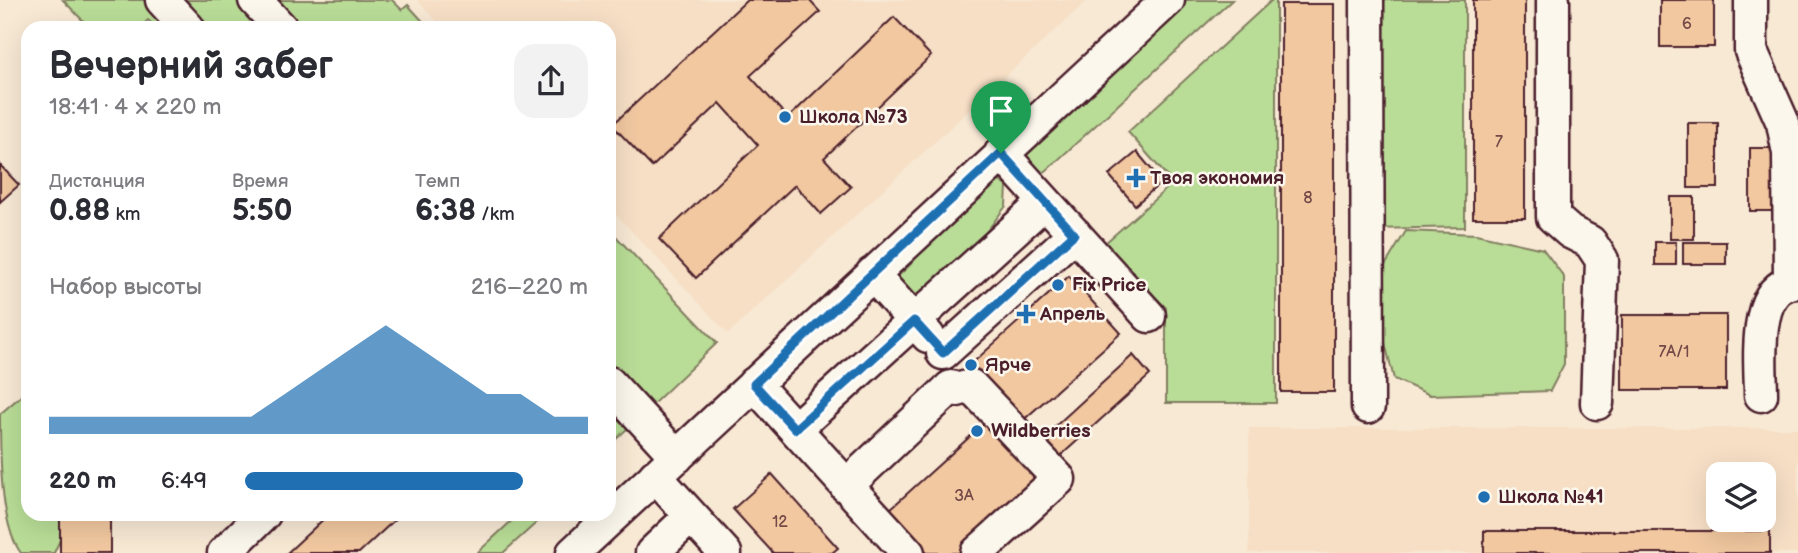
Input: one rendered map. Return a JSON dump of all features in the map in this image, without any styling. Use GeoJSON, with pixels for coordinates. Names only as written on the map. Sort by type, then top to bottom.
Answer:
{"type":"FeatureCollection","features":[{"type":"Feature","properties":{"kind":"street"},"geometry":{"type":"LineString","coordinates":[[162,0],[182,21]]}},
{"type":"Feature","properties":{"kind":"street"},"geometry":{"type":"LineString","coordinates":[[255,0],[274,21]]}},
{"type":"Feature","properties":{"kind":"street"},"geometry":{"type":"LineString","coordinates":[[618,493],[666,466],[1168,0]]}},
{"type":"Feature","properties":{"kind":"street"},"geometry":{"type":"LineString","coordinates":[[1367,0],[1368,407]]}},
{"type":"Feature","properties":{"kind":"street"},"geometry":{"type":"LineString","coordinates":[[1553,0],[1553,218],[1570,232],[1590,242],[1602,260],[1597,403]]}},
{"type":"Feature","properties":{"kind":"street"},"geometry":{"type":"LineString","coordinates":[[1751,0],[1751,51],[1783,123],[1789,153],[1794,282],[1770,297],[1761,321],[1762,394]]}},
{"type":"Feature","properties":{"kind":"street"},"geometry":{"type":"LineString","coordinates":[[1001,153],[1149,316]]}},
{"type":"Feature","properties":{"kind":"street"},"geometry":{"type":"LineString","coordinates":[[795,429],[1045,202]]}},
{"type":"Feature","properties":{"kind":"street"},"geometry":{"type":"LineString","coordinates":[[943,353],[1074,234]]}},
{"type":"Feature","properties":{"kind":"street"},"geometry":{"type":"LineString","coordinates":[[872,274],[952,363],[942,374],[951,387],[957,390],[971,386],[1059,479],[977,553]]}},
{"type":"Feature","properties":{"kind":"street"},"geometry":{"type":"LineString","coordinates":[[754,384],[908,553]]}},
{"type":"Feature","properties":{"kind":"street"},"geometry":{"type":"LineString","coordinates":[[846,485],[951,387]]}},
{"type":"Feature","properties":{"kind":"street"},"geometry":{"type":"LineString","coordinates":[[616,393],[666,466],[691,516],[725,553]]}},
{"type":"Feature","properties":{"kind":"street"},"geometry":{"type":"LineString","coordinates":[[652,553],[691,516]]}},
{"type":"Feature","properties":{"kind":"street"},"geometry":{"type":"LineString","coordinates":[[224,553],[257,521]]}},
{"type":"Feature","properties":{"kind":"street"},"geometry":{"type":"LineString","coordinates":[[573,553],[588,523]]}},
{"type":"Feature","properties":{"kind":"shaded area","name":"Школа №73"},"geometry":{"type":"Polygon","coordinates":[[[417,0],[1088,0],[728,334],[616,214],[616,21],[436,21],[417,0]]]}},
{"type":"Feature","properties":{"kind":"shaded area","name":"Школа №41"},"geometry":{"type":"Polygon","coordinates":[[[1249,428],[1798,428],[1798,553],[1249,553],[1249,428]]]}},
{"type":"Feature","properties":{"kind":"green space"},"geometry":{"type":"Polygon","coordinates":[[[63,0],[392,0],[402,10],[408,5],[423,21],[148,20],[83,21],[63,0]]]}},
{"type":"Feature","properties":{"kind":"green space"},"geometry":{"type":"Polygon","coordinates":[[[1183,0],[1232,0],[1046,171],[1031,178],[1018,150],[1183,0]]]}},
{"type":"Feature","properties":{"kind":"green space"},"geometry":{"type":"Polygon","coordinates":[[[1272,0],[1276,0],[1276,403],[1166,403],[1166,308],[1104,244],[1173,183],[1128,132],[1272,0]]]}},
{"type":"Feature","properties":{"kind":"green space"},"geometry":{"type":"Polygon","coordinates":[[[1372,0],[1465,0],[1465,227],[1373,229],[1372,0]]]}},
{"type":"Feature","properties":{"kind":"green space"},"geometry":{"type":"Polygon","coordinates":[[[995,178],[1007,186],[1006,206],[983,236],[910,304],[893,281],[911,264],[920,241],[995,178]]]}},
{"type":"Feature","properties":{"kind":"green space"},"geometry":{"type":"Polygon","coordinates":[[[1406,231],[1476,234],[1543,249],[1564,277],[1564,364],[1550,391],[1430,395],[1394,379],[1385,343],[1383,269],[1406,231]]]}},
{"type":"Feature","properties":{"kind":"green space"},"geometry":{"type":"Polygon","coordinates":[[[616,236],[717,343],[616,439],[616,236]]]}},
{"type":"Feature","properties":{"kind":"green space"},"geometry":{"type":"Polygon","coordinates":[[[21,396],[21,521],[63,521],[65,529],[54,553],[21,553],[14,541],[5,507],[0,414],[21,396]]]}},
{"type":"Feature","properties":{"kind":"green space"},"geometry":{"type":"Polygon","coordinates":[[[511,521],[538,521],[503,553],[477,553],[511,521]]]}},
{"type":"Feature","properties":{"kind":"building"},"geometry":{"type":"Polygon","coordinates":[[[747,0],[809,0],[820,12],[750,76],[788,118],[894,17],[931,56],[824,158],[851,187],[821,214],[795,185],[696,278],[659,239],[758,145],[720,103],[652,167],[616,129],[616,121],[747,0]]]}},
{"type":"Feature","properties":{"kind":"building"},"geometry":{"type":"Polygon","coordinates":[[[1473,0],[1525,0],[1525,218],[1473,218],[1473,0]]]}},
{"type":"Feature","properties":{"kind":"building"},"geometry":{"type":"Polygon","coordinates":[[[1660,0],[1714,0],[1714,47],[1660,47],[1660,0]]]}},
{"type":"Feature","properties":{"kind":"building"},"geometry":{"type":"Polygon","coordinates":[[[1281,4],[1334,4],[1334,392],[1281,392],[1281,4]]]}},
{"type":"Feature","properties":{"kind":"building"},"geometry":{"type":"Polygon","coordinates":[[[1688,123],[1718,123],[1718,188],[1688,188],[1688,123]]]}},
{"type":"Feature","properties":{"kind":"building"},"geometry":{"type":"Polygon","coordinates":[[[1750,148],[1775,148],[1775,211],[1750,211],[1750,148]]]}},
{"type":"Feature","properties":{"kind":"building","name":"Твоя экономия"},"geometry":{"type":"Polygon","coordinates":[[[1137,152],[1162,182],[1135,205],[1109,175],[1137,152]]]}},
{"type":"Feature","properties":{"kind":"building"},"geometry":{"type":"Polygon","coordinates":[[[0,165],[19,185],[0,202],[0,165]]]}},
{"type":"Feature","properties":{"kind":"building"},"geometry":{"type":"Polygon","coordinates":[[[1670,197],[1694,197],[1694,239],[1670,239],[1670,197]]]}},
{"type":"Feature","properties":{"kind":"building"},"geometry":{"type":"Polygon","coordinates":[[[1655,242],[1676,242],[1676,265],[1655,265],[1655,242]]]}},
{"type":"Feature","properties":{"kind":"building"},"geometry":{"type":"Polygon","coordinates":[[[1683,242],[1726,242],[1726,264],[1683,264],[1683,242]]]}},
{"type":"Feature","properties":{"kind":"building"},"geometry":{"type":"Polygon","coordinates":[[[1069,276],[1121,333],[1020,423],[968,367],[1069,276]]]}},
{"type":"Feature","properties":{"kind":"building"},"geometry":{"type":"Polygon","coordinates":[[[1622,315],[1726,315],[1726,390],[1622,390],[1622,315]]]}},
{"type":"Feature","properties":{"kind":"building"},"geometry":{"type":"Polygon","coordinates":[[[1133,355],[1150,375],[1056,460],[1039,441],[1133,355]]]}},
{"type":"Feature","properties":{"kind":"building"},"geometry":{"type":"Polygon","coordinates":[[[985,423],[1038,482],[959,553],[927,553],[889,510],[985,423]]]}},
{"type":"Feature","properties":{"kind":"building"},"geometry":{"type":"Polygon","coordinates":[[[772,474],[838,548],[832,553],[773,553],[733,509],[772,474]]]}},
{"type":"Feature","properties":{"kind":"building"},"geometry":{"type":"Polygon","coordinates":[[[60,521],[110,521],[110,553],[60,553],[60,521]]]}},
{"type":"Feature","properties":{"kind":"building"},"geometry":{"type":"Polygon","coordinates":[[[321,521],[393,521],[359,553],[287,553],[321,521]]]}},
{"type":"Feature","properties":{"kind":"building"},"geometry":{"type":"Polygon","coordinates":[[[1484,531],[1770,532],[1770,553],[1484,553],[1484,531]]]}},
{"type":"Feature","properties":{"kind":"place","name":"Школа №73"},"geometry":{"type":"Point","coordinates":[785,117]}},
{"type":"Feature","properties":{"kind":"place","name":"Твоя экономия"},"geometry":{"type":"Point","coordinates":[1136,178]}},
{"type":"Feature","properties":{"kind":"place","name":"Fix Price"},"geometry":{"type":"Point","coordinates":[1058,285]}},
{"type":"Feature","properties":{"kind":"place","name":"Апрель"},"geometry":{"type":"Point","coordinates":[1026,314]}},
{"type":"Feature","properties":{"kind":"place","name":"Ярче"},"geometry":{"type":"Point","coordinates":[971,365]}},
{"type":"Feature","properties":{"kind":"place","name":"Wildberries"},"geometry":{"type":"Point","coordinates":[977,431]}},
{"type":"Feature","properties":{"kind":"place","name":"Школа №41"},"geometry":{"type":"Point","coordinates":[1484,497]}},
{"type":"Feature","properties":{"kind":"route"},"geometry":{"type":"LineString","coordinates":[[1001,153],[1074,234],[943,353],[914,321],[795,429],[754,384],[1001,153]]}}]}
